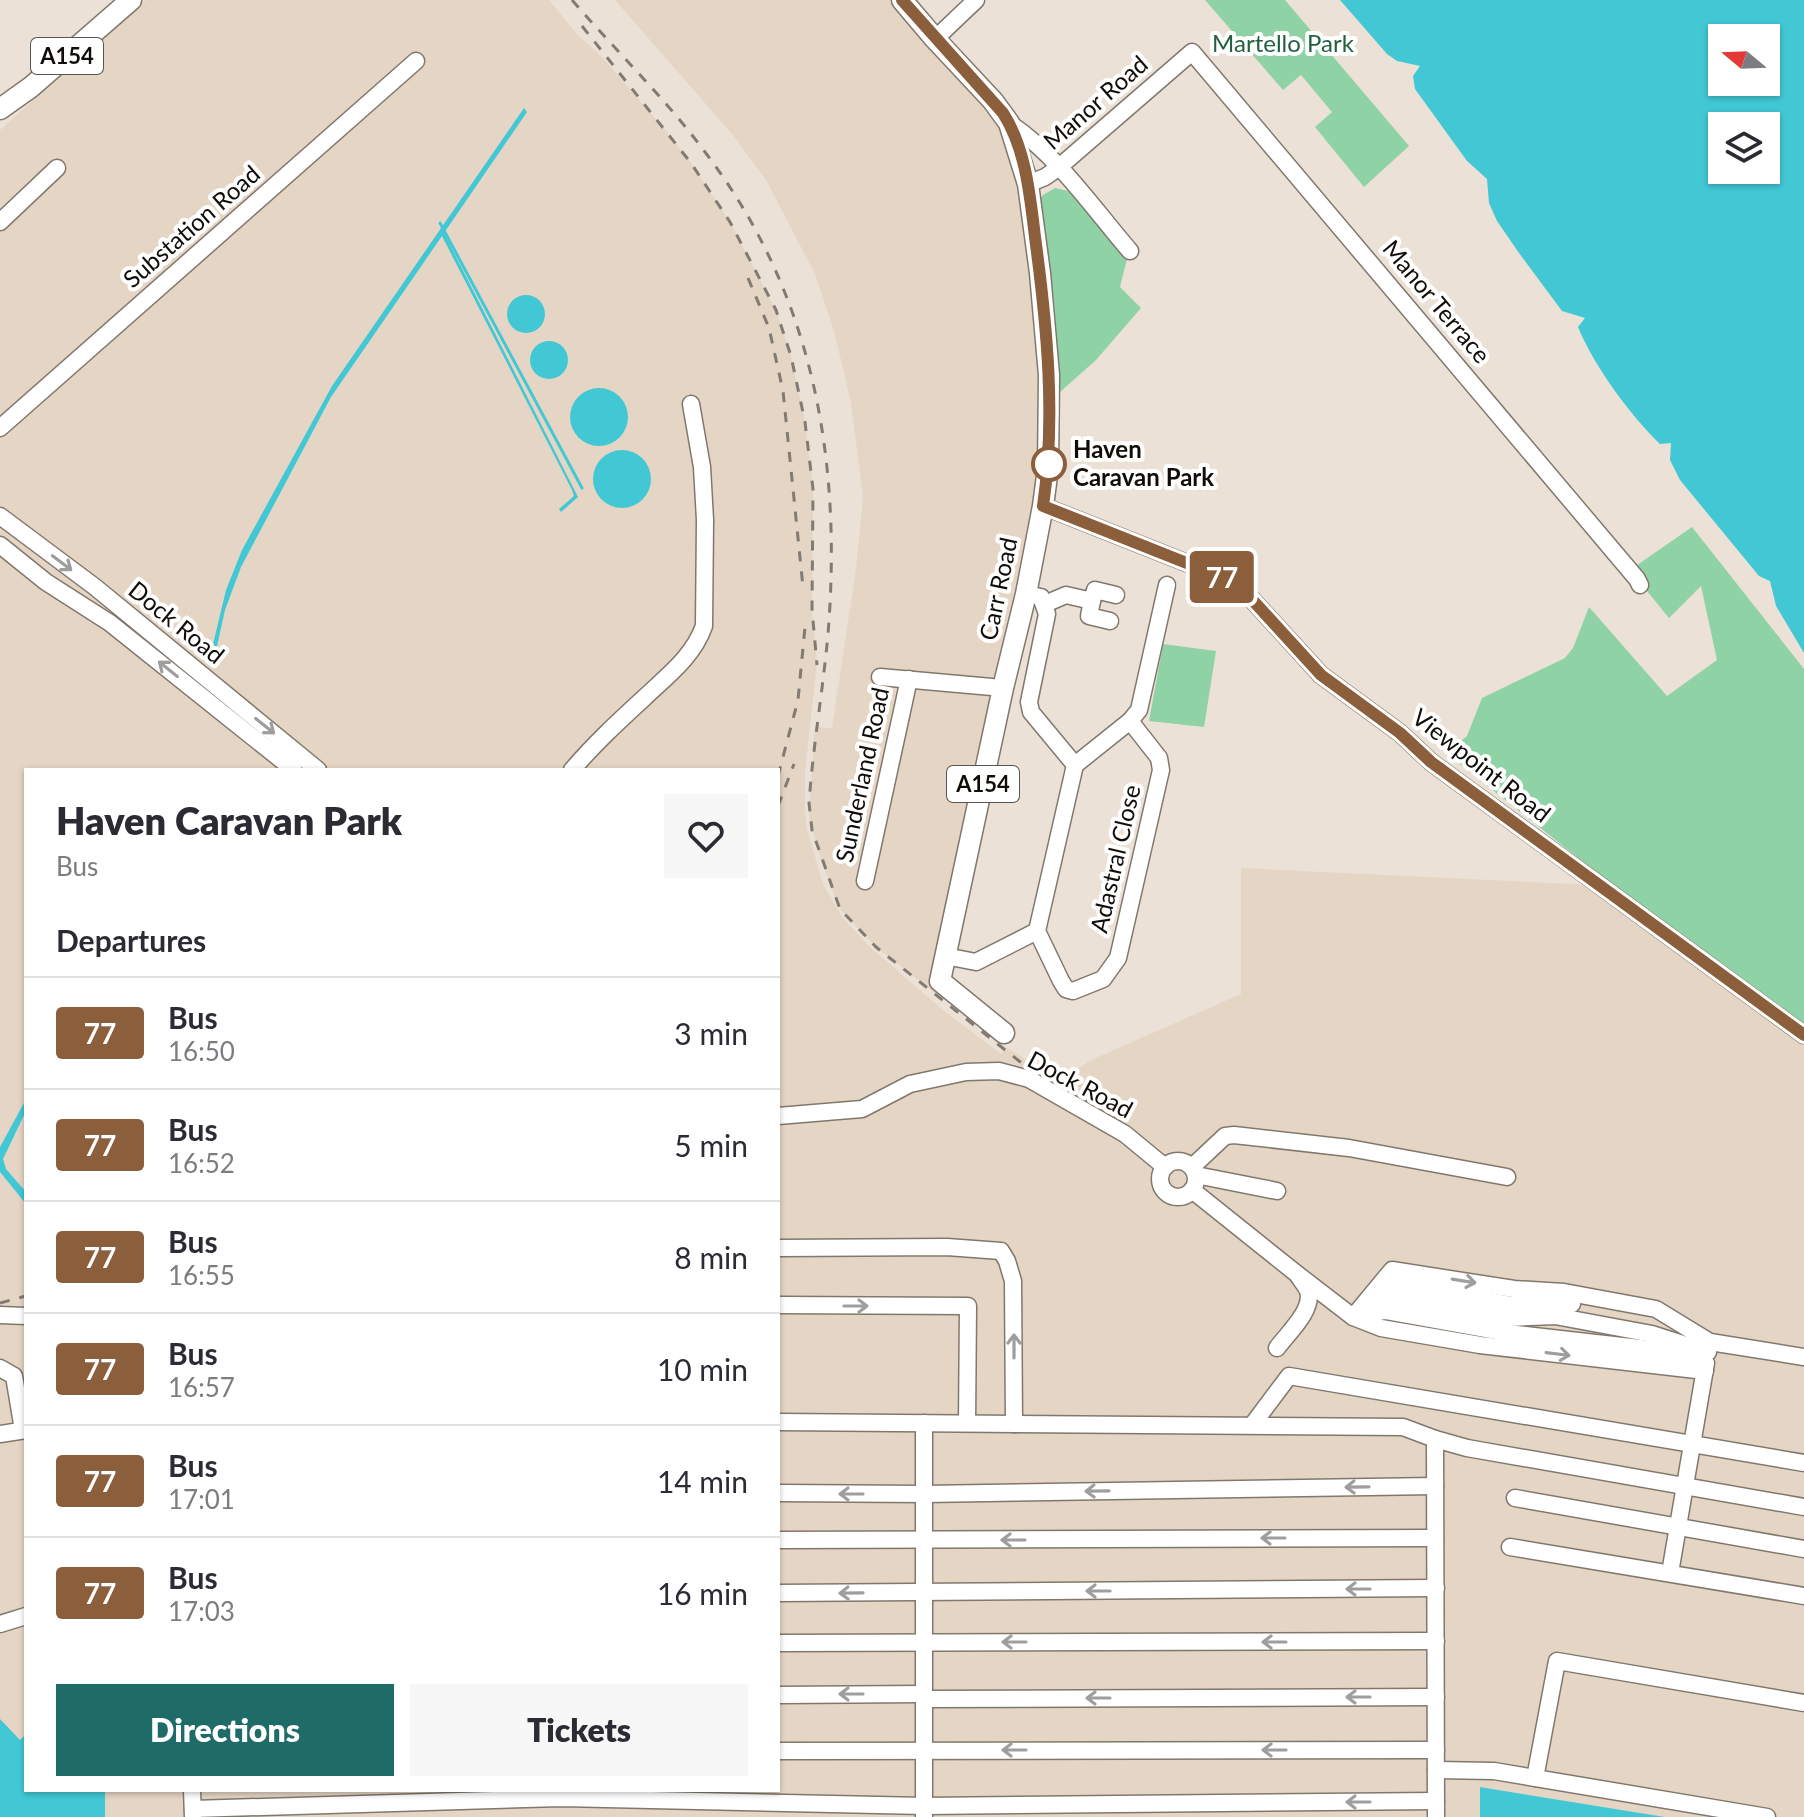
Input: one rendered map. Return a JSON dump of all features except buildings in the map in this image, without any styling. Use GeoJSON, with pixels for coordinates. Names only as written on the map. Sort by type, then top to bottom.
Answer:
{"type":"FeatureCollection","features":[{"type":"Feature","properties":{"kind":"main road","name":"A154"},"geometry":{"type":"LineString","coordinates":[[0,109],[52,69],[131,0]]}},
{"type":"Feature","properties":{"kind":"main road","name":"A154"},"geometry":{"type":"LineString","coordinates":[[902,0],[1009,123]]}},
{"type":"Feature","properties":{"kind":"main road","name":"Carr Road"},"geometry":{"type":"LineString","coordinates":[[1004,1033],[940,981],[1026,594],[1048,468],[1049,375],[1040,273],[1028,184],[1009,123]]}},
{"type":"Feature","properties":{"kind":"street"},"geometry":{"type":"LineString","coordinates":[[935,39],[976,0]]}},
{"type":"Feature","properties":{"kind":"street","name":"Manor Road"},"geometry":{"type":"LineString","coordinates":[[1028,184],[1058,168],[1192,52]]}},
{"type":"Feature","properties":{"kind":"street","name":"Manor Terrace"},"geometry":{"type":"LineString","coordinates":[[1192,52],[1640,585]]}},
{"type":"Feature","properties":{"kind":"street","name":"Substation Road"},"geometry":{"type":"LineString","coordinates":[[0,428],[416,61]]}},
{"type":"Feature","properties":{"kind":"street"},"geometry":{"type":"LineString","coordinates":[[1009,123],[1026,135],[1058,168],[1130,251]]}},
{"type":"Feature","properties":{"kind":"street"},"geometry":{"type":"LineString","coordinates":[[0,222],[57,168]]}},
{"type":"Feature","properties":{"kind":"street"},"geometry":{"type":"LineString","coordinates":[[574,768],[684,660],[698,642],[704,626],[704,494],[691,404]]}},
{"type":"Feature","properties":{"kind":"street","name":"Viewpoint Road"},"geometry":{"type":"LineString","coordinates":[[1043,506],[1237,583],[1333,685],[1400,733],[1431,762],[1804,1035]]}},
{"type":"Feature","properties":{"kind":"street","name":"Dock Road"},"geometry":{"type":"LineString","coordinates":[[0,516],[95,587],[316,768]]}},
{"type":"Feature","properties":{"kind":"street","name":"Dock Road"},"geometry":{"type":"LineString","coordinates":[[0,545],[46,582],[110,623],[291,768]]}},
{"type":"Feature","properties":{"kind":"street"},"geometry":{"type":"LineString","coordinates":[[945,956],[976,962],[1037,931],[1075,765],[1130,721],[1139,710],[1167,585]]}},
{"type":"Feature","properties":{"kind":"street"},"geometry":{"type":"LineString","coordinates":[[1110,621],[1089,616],[1092,601],[1095,590],[1116,595]]}},
{"type":"Feature","properties":{"kind":"street"},"geometry":{"type":"LineString","coordinates":[[1026,594],[1041,597],[1047,614],[1029,702],[1031,712],[1075,765]]}},
{"type":"Feature","properties":{"kind":"street"},"geometry":{"type":"LineString","coordinates":[[1045,604],[1066,595],[1092,601]]}},
{"type":"Feature","properties":{"kind":"street"},"geometry":{"type":"LineString","coordinates":[[880,677],[1003,688]]}},
{"type":"Feature","properties":{"kind":"street","name":"Sunderland Road"},"geometry":{"type":"LineString","coordinates":[[865,881],[909,679]]}},
{"type":"Feature","properties":{"kind":"street","name":"Adastral Close"},"geometry":{"type":"LineString","coordinates":[[1037,931],[1066,989],[1086,988],[1103,979],[1118,958],[1161,770],[1159,758],[1130,721]]}},
{"type":"Feature","properties":{"kind":"street","name":"Dock Road"},"geometry":{"type":"LineString","coordinates":[[780,1116],[862,1109],[910,1084],[966,1072],[999,1071],[1029,1079],[1125,1134],[1165,1167]]}},
{"type":"Feature","properties":{"kind":"street"},"geometry":{"type":"LineString","coordinates":[[1507,1177],[1349,1148],[1234,1135],[1225,1136],[1193,1177],[1187,1194],[1176,1196],[1165,1190],[1161,1180],[1165,1167],[1176,1161],[1193,1177],[1297,1274],[1353,1317],[1381,1328],[1480,1345],[1708,1356],[1804,1357]]}},
{"type":"Feature","properties":{"kind":"street"},"geometry":{"type":"LineString","coordinates":[[1193,1177],[1277,1191]]}},
{"type":"Feature","properties":{"kind":"street"},"geometry":{"type":"LineString","coordinates":[[780,1248],[947,1247],[1001,1251],[1013,1281],[1014,1424]]}},
{"type":"Feature","properties":{"kind":"street"},"geometry":{"type":"LineString","coordinates":[[1277,1348],[1308,1303],[1308,1291],[1297,1274]]}},
{"type":"Feature","properties":{"kind":"street"},"geometry":{"type":"LineString","coordinates":[[1353,1317],[1391,1283],[1512,1305],[1560,1302],[1655,1319],[1708,1356]]}},
{"type":"Feature","properties":{"kind":"street"},"geometry":{"type":"LineString","coordinates":[[780,1305],[968,1306],[967,1423]]}},
{"type":"Feature","properties":{"kind":"street"},"geometry":{"type":"LineString","coordinates":[[1353,1317],[1385,1311],[1507,1333],[1708,1356]]}},
{"type":"Feature","properties":{"kind":"street"},"geometry":{"type":"LineString","coordinates":[[0,1315],[24,1316]]}},
{"type":"Feature","properties":{"kind":"street"},"geometry":{"type":"LineString","coordinates":[[1670,1573],[1708,1356]]}},
{"type":"Feature","properties":{"kind":"street"},"geometry":{"type":"LineString","coordinates":[[0,1368],[14,1376],[24,1430],[0,1434]]}},
{"type":"Feature","properties":{"kind":"street"},"geometry":{"type":"LineString","coordinates":[[1253,1424],[1289,1376],[1804,1463]]}},
{"type":"Feature","properties":{"kind":"street"},"geometry":{"type":"LineString","coordinates":[[780,1422],[1403,1427],[1467,1448],[1804,1507]]}},
{"type":"Feature","properties":{"kind":"street"},"geometry":{"type":"LineString","coordinates":[[924,1423],[924,1811]]}},
{"type":"Feature","properties":{"kind":"street"},"geometry":{"type":"LineString","coordinates":[[192,1792],[193,1813],[561,1798],[924,1811],[1436,1809],[1435,1439]]}},
{"type":"Feature","properties":{"kind":"street"},"geometry":{"type":"LineString","coordinates":[[780,1493],[924,1494],[1435,1486]]}},
{"type":"Feature","properties":{"kind":"street"},"geometry":{"type":"LineString","coordinates":[[1515,1498],[1804,1549]]}},
{"type":"Feature","properties":{"kind":"street"},"geometry":{"type":"LineString","coordinates":[[780,1540],[1435,1538]]}},
{"type":"Feature","properties":{"kind":"street"},"geometry":{"type":"LineString","coordinates":[[1510,1547],[1804,1596]]}},
{"type":"Feature","properties":{"kind":"street"},"geometry":{"type":"LineString","coordinates":[[780,1593],[1436,1588]]}},
{"type":"Feature","properties":{"kind":"street"},"geometry":{"type":"LineString","coordinates":[[0,1624],[24,1617]]}},
{"type":"Feature","properties":{"kind":"street"},"geometry":{"type":"LineString","coordinates":[[780,1643],[1436,1641]]}},
{"type":"Feature","properties":{"kind":"street"},"geometry":{"type":"LineString","coordinates":[[1535,1778],[1557,1661],[1804,1703]]}},
{"type":"Feature","properties":{"kind":"street"},"geometry":{"type":"LineString","coordinates":[[780,1695],[1436,1697]]}},
{"type":"Feature","properties":{"kind":"street"},"geometry":{"type":"LineString","coordinates":[[780,1751],[1436,1750]]}},
{"type":"Feature","properties":{"kind":"street"},"geometry":{"type":"LineString","coordinates":[[1436,1770],[1494,1771],[1767,1817]]}},
{"type":"Feature","properties":{"kind":"shaded area"},"geometry":{"type":"Polygon","coordinates":[[[146,0],[549,0],[576,33],[602,57],[691,163],[730,222],[776,310],[791,356],[805,422],[813,489],[812,609],[817,663],[805,771],[805,808],[807,829],[823,884],[842,917],[870,947],[943,1010],[1001,1054],[1007,1048],[1062,1082],[1089,1061],[1241,994],[1241,868],[1591,885],[1804,1045],[1804,1817],[1665,1817],[1481,1787],[1480,1817],[105,1817],[105,1792],[780,1792],[780,768],[24,768],[24,1736],[20,1741],[0,1719],[0,130],[146,0]]]}},
{"type":"Feature","properties":{"kind":"shaded area"},"geometry":{"type":"Polygon","coordinates":[[[615,0],[891,0],[1003,125],[1013,153],[1024,214],[1042,372],[1037,500],[936,994],[876,947],[840,909],[809,817],[815,727],[832,728],[856,569],[863,497],[851,402],[834,331],[815,274],[766,180],[733,135],[615,0]]]}},
{"type":"Feature","properties":{"kind":"green space","name":"Martello Park"},"geometry":{"type":"Polygon","coordinates":[[[1205,0],[1285,0],[1409,146],[1364,187],[1315,127],[1332,112],[1301,75],[1283,90],[1205,0]]]}},
{"type":"Feature","properties":{"kind":"green space"},"geometry":{"type":"Polygon","coordinates":[[[1055,188],[1068,191],[1128,255],[1120,287],[1141,308],[1096,360],[1060,392],[1054,301],[1039,201],[1055,188]]]}},
{"type":"Feature","properties":{"kind":"green space"},"geometry":{"type":"Polygon","coordinates":[[[1692,527],[1804,669],[1804,1028],[1601,876],[1446,753],[1467,736],[1482,698],[1565,658],[1573,648],[1589,607],[1667,696],[1717,660],[1701,586],[1669,618],[1630,570],[1692,527]]]}},
{"type":"Feature","properties":{"kind":"green space"},"geometry":{"type":"Polygon","coordinates":[[[1163,644],[1216,651],[1204,727],[1149,721],[1163,644]]]}},
{"type":"Feature","properties":{"kind":"water"},"geometry":{"type":"Polygon","coordinates":[[[1340,0],[1804,0],[1804,653],[1776,606],[1770,581],[1759,576],[1680,480],[1670,460],[1671,443],[1660,444],[1625,405],[1603,374],[1578,327],[1585,318],[1562,311],[1497,221],[1489,203],[1487,179],[1467,161],[1415,89],[1413,76],[1420,66],[1397,61],[1387,54],[1340,0]]]}},
{"type":"Feature","properties":{"kind":"water"},"geometry":{"type":"Polygon","coordinates":[[[524,108],[527,112],[444,233],[578,497],[561,512],[559,509],[574,496],[572,490],[442,236],[331,397],[241,567],[225,610],[213,664],[209,661],[226,590],[242,550],[332,386],[524,108]]]}},
{"type":"Feature","properties":{"kind":"water"},"geometry":{"type":"Polygon","coordinates":[[[526,295],[539,301],[545,314],[539,327],[526,333],[513,327],[507,314],[513,301],[526,295]]]}},
{"type":"Feature","properties":{"kind":"water"},"geometry":{"type":"Polygon","coordinates":[[[549,341],[562,347],[568,360],[562,373],[549,379],[536,373],[530,360],[536,347],[549,341]]]}},
{"type":"Feature","properties":{"kind":"water"},"geometry":{"type":"Polygon","coordinates":[[[599,388],[610,390],[619,397],[626,406],[626,428],[619,437],[610,444],[599,446],[588,444],[579,437],[572,428],[570,417],[572,406],[579,397],[588,390],[599,388]]]}},
{"type":"Feature","properties":{"kind":"water"},"geometry":{"type":"Polygon","coordinates":[[[622,450],[633,452],[642,459],[649,468],[649,490],[642,499],[633,506],[622,508],[611,506],[602,499],[595,490],[593,479],[595,468],[602,459],[611,452],[622,450]]]}},
{"type":"Feature","properties":{"kind":"water"},"geometry":{"type":"Polygon","coordinates":[[[24,1103],[24,1115],[3,1159],[6,1169],[24,1190],[24,1202],[0,1172],[0,1147],[24,1103]]]}},
{"type":"Feature","properties":{"kind":"water"},"geometry":{"type":"Polygon","coordinates":[[[0,1719],[20,1740],[24,1736],[24,1792],[105,1792],[105,1817],[0,1817],[0,1719]]]}},
{"type":"Feature","properties":{"kind":"water"},"geometry":{"type":"Polygon","coordinates":[[[1480,1787],[1665,1817],[1480,1817],[1480,1787]]]}},
{"type":"Feature","properties":{"kind":"waterway"},"geometry":{"type":"LineString","coordinates":[[440,223],[582,488]]}},
{"type":"Feature","properties":{"kind":"railway"},"geometry":{"type":"LineString","coordinates":[[572,0],[659,96],[708,156],[744,210],[773,266],[796,324],[813,383],[824,444],[830,506],[828,634],[809,803],[812,830],[840,909],[876,947],[1019,1061],[1060,1086],[1130,1121]]}},
{"type":"Feature","properties":{"kind":"railway"},"geometry":{"type":"LineString","coordinates":[[582,26],[691,163],[730,222],[776,310],[791,356],[805,422],[813,489],[812,609],[817,665]]}},
{"type":"Feature","properties":{"kind":"railway"},"geometry":{"type":"LineString","coordinates":[[748,278],[769,328],[783,391],[803,587]]}},
{"type":"Feature","properties":{"kind":"railway"},"geometry":{"type":"LineString","coordinates":[[780,768],[798,700],[805,627]]}},
{"type":"Feature","properties":{"kind":"railway"},"geometry":{"type":"LineString","coordinates":[[780,801],[794,764]]}},
{"type":"Feature","properties":{"kind":"railway"},"geometry":{"type":"LineString","coordinates":[[0,1303],[24,1297]]}},
{"type":"Feature","properties":{"kind":"bus line","name":"77"},"geometry":{"type":"LineString","coordinates":[[902,0],[1003,113],[1019,151],[1029,192],[1040,273],[1049,375],[1048,468],[1043,506],[1237,583],[1333,685],[1400,733],[1431,762],[1804,1035]]}},
{"type":"Feature","properties":{"kind":"place","name":"Haven Caravan Park"},"geometry":{"type":"Point","coordinates":[1049,464]}}]}
